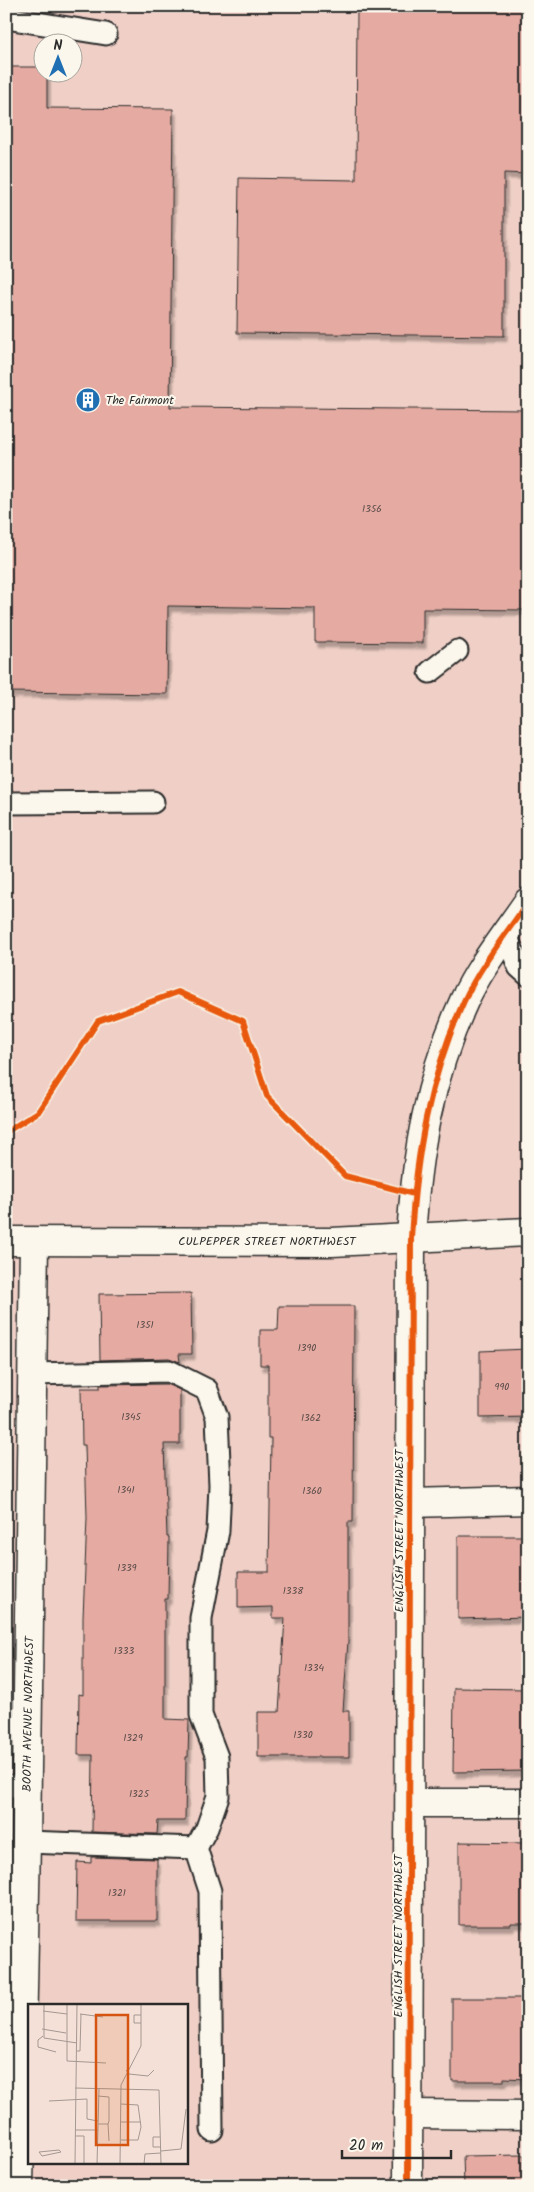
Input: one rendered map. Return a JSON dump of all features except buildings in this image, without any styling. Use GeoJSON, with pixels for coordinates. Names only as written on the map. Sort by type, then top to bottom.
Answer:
{"type":"FeatureCollection","features":[{"type":"Feature","properties":{"kind":"street","name":"ENGLISH STREET NORTHWEST"},"geometry":{"type":"LineString","coordinates":[[408,2186],[411,1238],[415,1178],[424,1120],[443,1055],[464,1000],[486,963],[528,902]]}},
{"type":"Feature","properties":{"kind":"street","name":"CULPEPPER STREET NORTHWEST"},"geometry":{"type":"LineString","coordinates":[[6,1241],[332,1242],[528,1232]]}},
{"type":"Feature","properties":{"kind":"street","name":"BOOTH AVENUE NORTHWEST"},"geometry":{"type":"LineString","coordinates":[[19,2186],[14,1936],[26,1842],[16,1786],[32,1374],[34,1242]]}},
{"type":"Feature","properties":{"kind":"street"},"geometry":{"type":"LineString","coordinates":[[410,1502],[528,1500]]}},
{"type":"Feature","properties":{"kind":"street"},"geometry":{"type":"LineString","coordinates":[[410,1803],[528,1803]]}},
{"type":"Feature","properties":{"kind":"street"},"geometry":{"type":"LineString","coordinates":[[408,2114],[528,2115]]}},
{"type":"Feature","properties":{"kind":"lane"},"geometry":{"type":"LineString","coordinates":[[6,18],[106,34]]}},
{"type":"Feature","properties":{"kind":"lane"},"geometry":{"type":"LineString","coordinates":[[430,672],[457,651]]}},
{"type":"Feature","properties":{"kind":"lane"},"geometry":{"type":"LineString","coordinates":[[6,803],[153,802]]}},
{"type":"Feature","properties":{"kind":"lane"},"geometry":{"type":"LineString","coordinates":[[506,934],[519,967],[528,974]]}},
{"type":"Feature","properties":{"kind":"lane"},"geometry":{"type":"LineString","coordinates":[[32,1374],[169,1371],[207,1390],[217,1417],[220,1485],[218,1531],[201,1618],[201,1716],[217,1758],[218,1796],[207,1828],[196,1848],[210,1891],[212,2130]]}},
{"type":"Feature","properties":{"kind":"lane"},"geometry":{"type":"LineString","coordinates":[[26,1842],[196,1848]]}},
{"type":"Feature","properties":{"kind":"shaded area"},"geometry":{"type":"Polygon","coordinates":[[[6,6],[528,6],[528,2186],[6,2186],[6,6]]]}},
{"type":"Feature","properties":{"kind":"cycle path"},"geometry":{"type":"LineString","coordinates":[[408,2186],[411,1238],[413,1207],[426,1117],[433,1088],[452,1030],[470,988],[528,902]]}},
{"type":"Feature","properties":{"kind":"cycle path"},"geometry":{"type":"LineString","coordinates":[[6,1132],[38,1112],[98,1021],[178,992],[243,1021],[267,1096],[345,1176],[414,1194]]}},
{"type":"Feature","properties":{"kind":"place","name":"The Fairmont"},"geometry":{"type":"Point","coordinates":[88,400]}}]}
